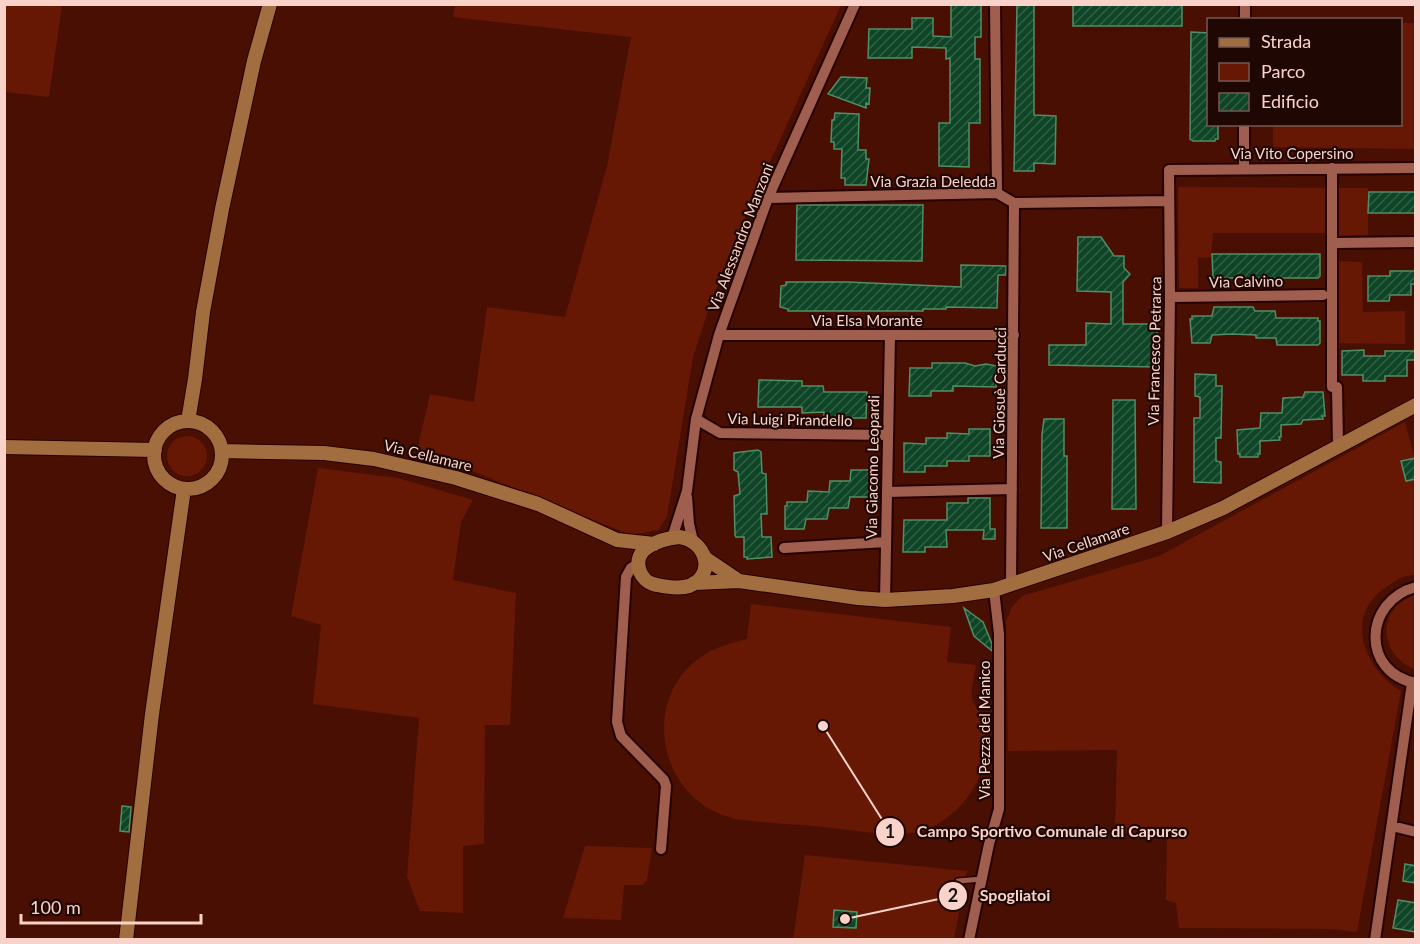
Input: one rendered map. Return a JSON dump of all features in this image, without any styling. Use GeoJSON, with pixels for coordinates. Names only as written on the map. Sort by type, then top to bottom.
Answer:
{"type":"FeatureCollection","features":[{"type":"Feature","properties":{"kind":"street"},"geometry":{"type":"LineString","coordinates":[[188,422],[216,238],[254,61],[270,4]]}},
{"type":"Feature","properties":{"kind":"street","name":"Via Alessandro Manzoni"},"geometry":{"type":"LineString","coordinates":[[693,540],[689,524],[687,491],[696,418],[719,335],[768,198],[855,4]]}},
{"type":"Feature","properties":{"kind":"street"},"geometry":{"type":"LineString","coordinates":[[995,4],[997,193]]}},
{"type":"Feature","properties":{"kind":"street"},"geometry":{"type":"LineString","coordinates":[[1244,126],[1244,168]]}},
{"type":"Feature","properties":{"kind":"street"},"geometry":{"type":"LineString","coordinates":[[1332,168],[1332,387],[1336,387],[1338,447]]}},
{"type":"Feature","properties":{"kind":"street","name":"Via Vito Copersino"},"geometry":{"type":"LineString","coordinates":[[1168,170],[1416,168]]}},
{"type":"Feature","properties":{"kind":"street","name":"Via Francesco Petrarca"},"geometry":{"type":"LineString","coordinates":[[1167,532],[1170,297],[1168,170]]}},
{"type":"Feature","properties":{"kind":"street","name":"Via Grazia Deledda"},"geometry":{"type":"LineString","coordinates":[[768,198],[997,193],[1014,203]]}},
{"type":"Feature","properties":{"kind":"street"},"geometry":{"type":"LineString","coordinates":[[1014,203],[1169,201]]}},
{"type":"Feature","properties":{"kind":"street","name":"Via Giosuè Carducci"},"geometry":{"type":"LineString","coordinates":[[1011,584],[1014,203]]}},
{"type":"Feature","properties":{"kind":"street"},"geometry":{"type":"LineString","coordinates":[[1337,243],[1416,242]]}},
{"type":"Feature","properties":{"kind":"street","name":"Via Calvino"},"geometry":{"type":"LineString","coordinates":[[1170,297],[1323,295]]}},
{"type":"Feature","properties":{"kind":"street","name":"Via Elsa Morante"},"geometry":{"type":"LineString","coordinates":[[719,335],[1014,335]]}},
{"type":"Feature","properties":{"kind":"street","name":"Via Giacomo Leopardi"},"geometry":{"type":"LineString","coordinates":[[885,600],[890,335]]}},
{"type":"Feature","properties":{"kind":"street","name":"Via Cellamare"},"geometry":{"type":"LineString","coordinates":[[617,540],[638,564],[643,578],[659,586],[680,588],[694,584],[739,581],[885,600],[953,596],[994,590],[1167,532],[1224,508],[1416,405]]}},
{"type":"Feature","properties":{"kind":"street","name":"Via Luigi Pirandello"},"geometry":{"type":"LineString","coordinates":[[696,418],[720,433],[888,435]]}},
{"type":"Feature","properties":{"kind":"street"},"geometry":{"type":"LineString","coordinates":[[188,422],[202,424],[210,430],[219,442],[222,451],[220,466],[212,479],[199,487],[184,489],[169,483],[161,475],[156,466],[155,450],[165,431],[174,425],[188,422]]}},
{"type":"Feature","properties":{"kind":"street"},"geometry":{"type":"LineString","coordinates":[[4,447],[155,450]]}},
{"type":"Feature","properties":{"kind":"street","name":"Via Cellamare"},"geometry":{"type":"LineString","coordinates":[[222,451],[324,453],[374,459],[456,478],[538,504],[617,540],[654,544],[679,537],[693,540],[699,545],[705,558],[739,581]]}},
{"type":"Feature","properties":{"kind":"street"},"geometry":{"type":"LineString","coordinates":[[126,939],[155,692],[184,489]]}},
{"type":"Feature","properties":{"kind":"street"},"geometry":{"type":"LineString","coordinates":[[887,492],[1012,489]]}},
{"type":"Feature","properties":{"kind":"street","name":"Via Alessandro Manzoni"},"geometry":{"type":"LineString","coordinates":[[672,538],[687,491]]}},
{"type":"Feature","properties":{"kind":"street"},"geometry":{"type":"LineString","coordinates":[[784,548],[886,542]]}},
{"type":"Feature","properties":{"kind":"street"},"geometry":{"type":"LineString","coordinates":[[654,544],[644,550],[638,564],[631,568],[626,577],[617,722],[621,736],[664,780],[666,786],[661,849]]}},
{"type":"Feature","properties":{"kind":"street"},"geometry":{"type":"LineString","coordinates":[[694,584],[703,572],[705,558]]}},
{"type":"Feature","properties":{"kind":"street"},"geometry":{"type":"LineString","coordinates":[[624,593],[630,585],[643,578]]}},
{"type":"Feature","properties":{"kind":"street"},"geometry":{"type":"LineString","coordinates":[[1375,939],[1414,683],[1397,677],[1385,665],[1377,651],[1375,634],[1378,618],[1386,604],[1399,593],[1416,587]]}},
{"type":"Feature","properties":{"kind":"street","name":"Via Pezza del Manico"},"geometry":{"type":"LineString","coordinates":[[969,939],[999,809],[999,634],[994,590]]}},
{"type":"Feature","properties":{"kind":"street"},"geometry":{"type":"LineString","coordinates":[[1392,826],[1416,832]]}},
{"type":"Feature","properties":{"kind":"lane"},"geometry":{"type":"LineString","coordinates":[[958,881],[982,879]]}},
{"type":"Feature","properties":{"kind":"green space"},"geometry":{"type":"Polygon","coordinates":[[[5,4],[62,5],[49,97],[5,92],[5,4]]]}},
{"type":"Feature","properties":{"kind":"green space"},"geometry":{"type":"Polygon","coordinates":[[[455,5],[841,5],[736,237],[712,299],[693,357],[667,517],[658,530],[631,535],[460,466],[416,455],[430,394],[474,402],[487,307],[565,317],[607,166],[631,37],[453,17],[455,5]]]}},
{"type":"Feature","properties":{"kind":"green space"},"geometry":{"type":"Polygon","coordinates":[[[1402,23],[1415,23],[1415,149],[1273,147],[1273,126],[1402,126],[1402,23]]]}},
{"type":"Feature","properties":{"kind":"green space"},"geometry":{"type":"Polygon","coordinates":[[[1178,187],[1368,188],[1368,235],[1336,236],[1337,261],[1362,262],[1363,312],[1405,311],[1405,344],[1325,343],[1326,233],[1213,233],[1211,257],[1198,258],[1198,288],[1179,288],[1178,187]]]}},
{"type":"Feature","properties":{"kind":"green space"},"geometry":{"type":"Polygon","coordinates":[[[1405,422],[1415,460],[1415,575],[1396,581],[1373,599],[1365,612],[1362,627],[1364,642],[1377,670],[1401,691],[1357,932],[1331,929],[1179,928],[1176,903],[1166,900],[1167,837],[1115,832],[1117,750],[1008,751],[1006,621],[1012,607],[1022,596],[1159,556],[1405,422]]]}},
{"type":"Feature","properties":{"kind":"green space"},"geometry":{"type":"Polygon","coordinates":[[[187,436],[201,442],[207,456],[201,470],[187,476],[173,470],[167,456],[173,442],[187,436]]]}},
{"type":"Feature","properties":{"kind":"green space"},"geometry":{"type":"Polygon","coordinates":[[[318,468],[398,478],[473,500],[461,522],[453,580],[516,593],[510,725],[485,725],[484,844],[463,846],[463,913],[420,911],[407,877],[419,718],[313,704],[321,625],[291,616],[318,468]]]}},
{"type":"Feature","properties":{"kind":"green space"},"geometry":{"type":"Polygon","coordinates":[[[1416,595],[1415,669],[1394,653],[1388,643],[1386,631],[1393,610],[1402,601],[1416,595]]]}},
{"type":"Feature","properties":{"kind":"green space"},"geometry":{"type":"Polygon","coordinates":[[[751,604],[951,627],[947,662],[976,665],[972,697],[981,717],[985,741],[981,773],[962,804],[939,823],[922,831],[886,834],[736,819],[709,809],[689,792],[676,774],[668,754],[664,733],[666,711],[672,691],[684,672],[701,657],[717,648],[747,639],[751,604]]]}},
{"type":"Feature","properties":{"kind":"green space"},"geometry":{"type":"Polygon","coordinates":[[[585,846],[652,848],[647,880],[643,885],[624,885],[621,920],[563,918],[585,846]]]}},
{"type":"Feature","properties":{"kind":"green space"},"geometry":{"type":"Polygon","coordinates":[[[805,855],[967,871],[954,939],[793,940],[805,855]]]}},
{"type":"Feature","properties":{"kind":"building"},"geometry":{"type":"Polygon","coordinates":[[[951,4],[981,4],[981,37],[975,37],[975,59],[980,59],[980,123],[969,123],[969,167],[939,166],[939,123],[950,123],[950,58],[946,59],[946,48],[912,47],[912,58],[868,58],[869,29],[912,29],[912,18],[933,18],[933,36],[951,37],[951,4]]]}},
{"type":"Feature","properties":{"kind":"building"},"geometry":{"type":"Polygon","coordinates":[[[1017,4],[1034,4],[1034,115],[1056,116],[1055,164],[1034,163],[1034,171],[1014,171],[1017,4]]]}},
{"type":"Feature","properties":{"kind":"building"},"geometry":{"type":"Polygon","coordinates":[[[1182,4],[1182,26],[1073,26],[1073,5],[1182,4]]]}},
{"type":"Feature","properties":{"kind":"building"},"geometry":{"type":"Polygon","coordinates":[[[1191,32],[1207,33],[1207,126],[1218,126],[1218,139],[1193,141],[1190,139],[1191,32]]]}},
{"type":"Feature","properties":{"kind":"building"},"geometry":{"type":"Polygon","coordinates":[[[841,77],[867,78],[866,88],[870,88],[869,104],[866,103],[866,108],[828,94],[841,77]]]}},
{"type":"Feature","properties":{"kind":"building"},"geometry":{"type":"Polygon","coordinates":[[[835,113],[859,114],[858,150],[866,150],[866,159],[869,159],[866,185],[845,185],[845,178],[841,178],[842,149],[834,149],[834,142],[831,142],[832,120],[834,120],[835,113]]]}},
{"type":"Feature","properties":{"kind":"building"},"geometry":{"type":"Polygon","coordinates":[[[1369,192],[1416,192],[1416,213],[1368,213],[1369,192]]]}},
{"type":"Feature","properties":{"kind":"building"},"geometry":{"type":"Polygon","coordinates":[[[797,205],[923,205],[922,261],[796,260],[797,205]]]}},
{"type":"Feature","properties":{"kind":"building"},"geometry":{"type":"Polygon","coordinates":[[[1078,237],[1101,237],[1114,256],[1124,256],[1124,268],[1130,274],[1123,282],[1123,324],[1157,324],[1157,367],[1049,365],[1049,345],[1086,345],[1086,323],[1111,324],[1111,292],[1077,291],[1078,237]]]}},
{"type":"Feature","properties":{"kind":"building"},"geometry":{"type":"Polygon","coordinates":[[[1212,254],[1320,254],[1320,276],[1318,278],[1213,278],[1212,254]]]}},
{"type":"Feature","properties":{"kind":"building"},"geometry":{"type":"Polygon","coordinates":[[[961,265],[1006,266],[1006,275],[998,275],[997,308],[946,307],[946,309],[923,309],[923,311],[788,311],[780,307],[781,286],[786,285],[786,282],[961,287],[961,265]]]}},
{"type":"Feature","properties":{"kind":"building"},"geometry":{"type":"Polygon","coordinates":[[[1390,271],[1416,271],[1416,284],[1411,284],[1411,295],[1390,295],[1389,301],[1368,301],[1368,276],[1390,276],[1390,271]]]}},
{"type":"Feature","properties":{"kind":"building"},"geometry":{"type":"Polygon","coordinates":[[[1214,307],[1253,307],[1255,311],[1275,311],[1276,318],[1318,318],[1320,343],[1318,345],[1277,345],[1276,338],[1256,338],[1256,335],[1232,334],[1212,335],[1210,343],[1192,343],[1190,319],[1192,316],[1212,316],[1214,307]]]}},
{"type":"Feature","properties":{"kind":"building"},"geometry":{"type":"Polygon","coordinates":[[[1364,350],[1364,356],[1385,356],[1385,351],[1416,351],[1416,360],[1407,360],[1407,376],[1385,376],[1385,381],[1363,381],[1363,375],[1342,375],[1342,351],[1364,350]]]}},
{"type":"Feature","properties":{"kind":"building"},"geometry":{"type":"Polygon","coordinates":[[[932,363],[997,366],[996,387],[953,386],[953,391],[931,391],[931,396],[909,396],[910,368],[932,368],[932,363]]]}},
{"type":"Feature","properties":{"kind":"building"},"geometry":{"type":"Polygon","coordinates":[[[1195,374],[1216,375],[1216,386],[1222,386],[1221,438],[1216,438],[1216,461],[1221,462],[1221,483],[1194,482],[1194,418],[1200,418],[1200,397],[1195,396],[1195,374]]]}},
{"type":"Feature","properties":{"kind":"building"},"geometry":{"type":"Polygon","coordinates":[[[759,380],[802,381],[802,386],[823,386],[824,392],[867,392],[866,418],[824,418],[824,412],[802,413],[802,407],[758,407],[759,380]]]}},
{"type":"Feature","properties":{"kind":"building"},"geometry":{"type":"Polygon","coordinates":[[[1305,392],[1323,392],[1325,416],[1322,416],[1323,419],[1303,420],[1301,424],[1281,425],[1280,440],[1260,441],[1258,457],[1240,457],[1237,430],[1260,428],[1261,413],[1282,413],[1283,398],[1303,397],[1305,392]]]}},
{"type":"Feature","properties":{"kind":"building"},"geometry":{"type":"Polygon","coordinates":[[[1113,400],[1135,400],[1136,509],[1112,509],[1113,400]]]}},
{"type":"Feature","properties":{"kind":"building"},"geometry":{"type":"Polygon","coordinates":[[[1044,419],[1064,419],[1064,456],[1067,456],[1067,528],[1041,528],[1044,419]]]}},
{"type":"Feature","properties":{"kind":"building"},"geometry":{"type":"Polygon","coordinates":[[[969,429],[990,429],[990,456],[969,456],[969,461],[947,461],[947,466],[925,466],[925,472],[904,472],[904,443],[926,444],[926,438],[947,438],[947,433],[969,434],[969,429]]]}},
{"type":"Feature","properties":{"kind":"building"},"geometry":{"type":"Polygon","coordinates":[[[758,450],[761,452],[762,473],[766,474],[767,514],[761,514],[762,537],[771,537],[772,557],[747,559],[744,557],[744,537],[735,535],[734,496],[740,494],[738,472],[734,470],[734,453],[758,450]]]}},
{"type":"Feature","properties":{"kind":"building"},"geometry":{"type":"Polygon","coordinates":[[[1416,458],[1416,479],[1406,481],[1401,461],[1416,458]]]}},
{"type":"Feature","properties":{"kind":"building"},"geometry":{"type":"Polygon","coordinates":[[[851,470],[870,470],[872,473],[870,497],[850,497],[848,508],[829,508],[827,519],[806,519],[804,529],[785,529],[787,502],[807,502],[808,491],[829,492],[830,481],[850,481],[851,470]]]}},
{"type":"Feature","properties":{"kind":"building"},"geometry":{"type":"Polygon","coordinates":[[[968,498],[990,498],[990,529],[995,529],[995,539],[983,539],[984,530],[946,530],[947,547],[925,547],[925,552],[903,552],[904,520],[947,520],[947,503],[968,503],[968,498]]]}},
{"type":"Feature","properties":{"kind":"building"},"geometry":{"type":"Polygon","coordinates":[[[964,608],[983,622],[992,644],[992,651],[974,636],[964,608]]]}},
{"type":"Feature","properties":{"kind":"building"},"geometry":{"type":"Polygon","coordinates":[[[122,806],[131,807],[129,832],[120,831],[122,806]]]}},
{"type":"Feature","properties":{"kind":"building"},"geometry":{"type":"Polygon","coordinates":[[[1405,864],[1416,866],[1416,883],[1403,881],[1405,864]]]}},
{"type":"Feature","properties":{"kind":"building"},"geometry":{"type":"Polygon","coordinates":[[[1398,900],[1416,903],[1416,932],[1393,928],[1398,900]]]}},
{"type":"Feature","properties":{"kind":"building"},"geometry":{"type":"Polygon","coordinates":[[[834,910],[857,912],[856,928],[833,927],[834,910]]]}},
{"type":"Feature","properties":{"kind":"place","name":"Campo Sportivo Comunale di Capurso"},"geometry":{"type":"Point","coordinates":[823,726]}},
{"type":"Feature","properties":{"kind":"place","name":"Spogliatoi"},"geometry":{"type":"Point","coordinates":[845,919]}}]}
